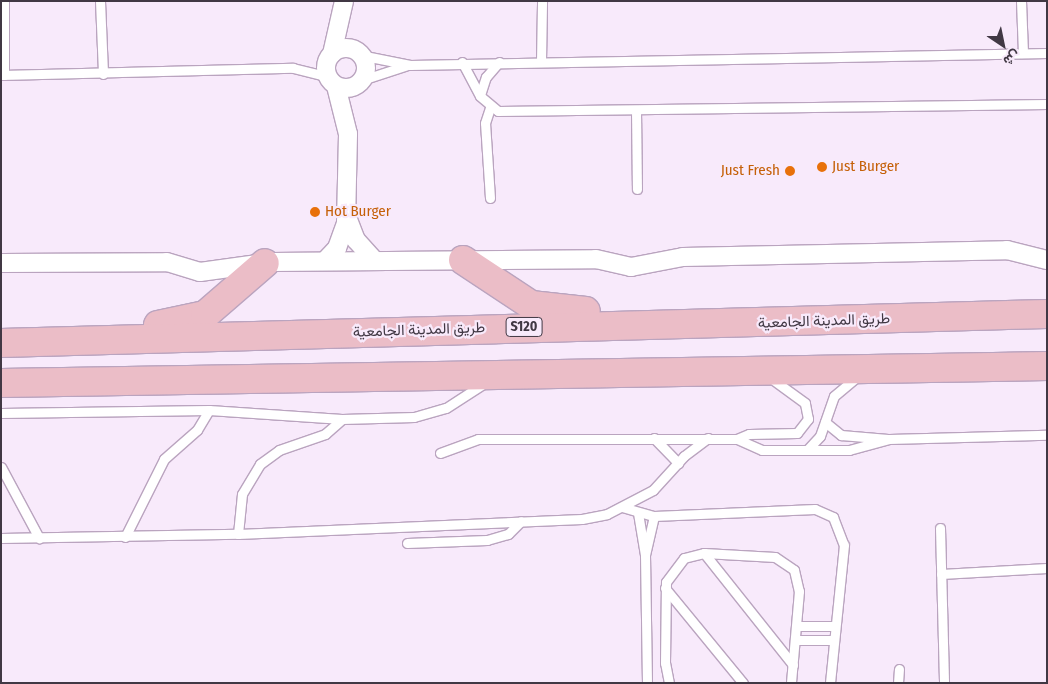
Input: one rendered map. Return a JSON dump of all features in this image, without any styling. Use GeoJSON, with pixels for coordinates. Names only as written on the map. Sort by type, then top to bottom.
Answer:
{"type":"FeatureCollection","features":[{"type":"Feature","properties":{"kind":"main road"},"geometry":{"type":"LineString","coordinates":[[463,260],[523,302],[583,310],[616,326]]}},
{"type":"Feature","properties":{"kind":"main road"},"geometry":{"type":"LineString","coordinates":[[122,342],[153,326],[205,315],[265,263]]}},
{"type":"Feature","properties":{"kind":"main road","name":"طريق المدينة الجامعية"},"geometry":{"type":"LineString","coordinates":[[1,343],[122,342],[1047,314]]}},
{"type":"Feature","properties":{"kind":"main road"},"geometry":{"type":"LineString","coordinates":[[1,383],[414,374],[492,378],[1047,366]]}},
{"type":"Feature","properties":{"kind":"street"},"geometry":{"type":"LineString","coordinates":[[344,5],[332,54],[326,68],[348,134]]}},
{"type":"Feature","properties":{"kind":"street"},"geometry":{"type":"LineString","coordinates":[[325,261],[341,240],[346,214],[348,134],[360,82],[366,67],[344,5]]}},
{"type":"Feature","properties":{"kind":"street"},"geometry":{"type":"LineString","coordinates":[[332,54],[345,48],[360,54]]}},
{"type":"Feature","properties":{"kind":"street"},"geometry":{"type":"LineString","coordinates":[[332,82],[348,88],[360,82]]}},
{"type":"Feature","properties":{"kind":"street"},"geometry":{"type":"LineString","coordinates":[[346,214],[356,240],[374,260]]}},
{"type":"Feature","properties":{"kind":"street"},"geometry":{"type":"LineString","coordinates":[[1,263],[167,262],[200,272],[265,263],[325,261],[596,259],[631,267],[691,257],[1007,250],[1047,260]]}},
{"type":"Feature","properties":{"kind":"lane"},"geometry":{"type":"LineString","coordinates":[[4,1],[3,75],[302,68],[332,82]]}},
{"type":"Feature","properties":{"kind":"lane"},"geometry":{"type":"LineString","coordinates":[[100,1],[102,74]]}},
{"type":"Feature","properties":{"kind":"lane"},"geometry":{"type":"LineString","coordinates":[[541,61],[542,1]]}},
{"type":"Feature","properties":{"kind":"lane"},"geometry":{"type":"LineString","coordinates":[[1021,1],[1023,53]]}},
{"type":"Feature","properties":{"kind":"lane"},"geometry":{"type":"LineString","coordinates":[[360,82],[410,65],[462,62],[1047,53]]}},
{"type":"Feature","properties":{"kind":"lane"},"geometry":{"type":"LineString","coordinates":[[360,54],[410,65]]}},
{"type":"Feature","properties":{"kind":"lane"},"geometry":{"type":"LineString","coordinates":[[462,62],[480,96],[490,108],[506,112],[1047,104]]}},
{"type":"Feature","properties":{"kind":"lane"},"geometry":{"type":"LineString","coordinates":[[480,96],[486,77],[499,62]]}},
{"type":"Feature","properties":{"kind":"lane"},"geometry":{"type":"LineString","coordinates":[[490,108],[485,123],[490,198]]}},
{"type":"Feature","properties":{"kind":"lane"},"geometry":{"type":"LineString","coordinates":[[636,110],[638,189]]}},
{"type":"Feature","properties":{"kind":"lane"},"geometry":{"type":"LineString","coordinates":[[807,450],[825,422],[838,392],[872,370]]}},
{"type":"Feature","properties":{"kind":"lane"},"geometry":{"type":"LineString","coordinates":[[737,439],[749,434],[791,435],[808,419],[805,403],[758,373]]}},
{"type":"Feature","properties":{"kind":"lane"},"geometry":{"type":"LineString","coordinates":[[1,413],[209,410],[342,419],[432,413],[460,402],[492,378]]}},
{"type":"Feature","properties":{"kind":"lane"},"geometry":{"type":"LineString","coordinates":[[125,537],[164,458],[197,430],[209,410]]}},
{"type":"Feature","properties":{"kind":"lane"},"geometry":{"type":"LineString","coordinates":[[238,534],[242,494],[260,464],[279,450],[325,434],[342,419]]}},
{"type":"Feature","properties":{"kind":"lane"},"geometry":{"type":"LineString","coordinates":[[825,422],[841,434],[888,439],[1047,435]]}},
{"type":"Feature","properties":{"kind":"lane"},"geometry":{"type":"LineString","coordinates":[[653,437],[678,463]]}},
{"type":"Feature","properties":{"kind":"lane"},"geometry":{"type":"LineString","coordinates":[[440,453],[478,439],[708,438],[737,439],[762,450],[807,450],[862,449],[888,439]]}},
{"type":"Feature","properties":{"kind":"lane"},"geometry":{"type":"LineString","coordinates":[[1,538],[238,534],[582,519],[622,507],[662,484],[678,463],[708,438]]}},
{"type":"Feature","properties":{"kind":"lane"},"geometry":{"type":"LineString","coordinates":[[1,467],[39,538]]}},
{"type":"Feature","properties":{"kind":"lane"},"geometry":{"type":"LineString","coordinates":[[622,507],[654,516],[825,512],[840,525],[844,540],[834,626],[830,683]]}},
{"type":"Feature","properties":{"kind":"lane"},"geometry":{"type":"LineString","coordinates":[[638,513],[645,555],[647,683]]}},
{"type":"Feature","properties":{"kind":"lane"},"geometry":{"type":"LineString","coordinates":[[645,555],[654,516]]}},
{"type":"Feature","properties":{"kind":"lane"},"geometry":{"type":"LineString","coordinates":[[407,543],[487,540],[508,534],[521,521]]}},
{"type":"Feature","properties":{"kind":"lane"},"geometry":{"type":"LineString","coordinates":[[940,528],[944,683]]}},
{"type":"Feature","properties":{"kind":"lane"},"geometry":{"type":"LineString","coordinates":[[704,553],[793,665]]}},
{"type":"Feature","properties":{"kind":"lane"},"geometry":{"type":"LineString","coordinates":[[669,683],[665,663],[666,588],[676,564],[704,553],[775,557],[786,562],[798,580],[797,626],[791,683]]}},
{"type":"Feature","properties":{"kind":"lane"},"geometry":{"type":"LineString","coordinates":[[941,574],[1047,568]]}},
{"type":"Feature","properties":{"kind":"lane"},"geometry":{"type":"LineString","coordinates":[[666,588],[743,683]]}},
{"type":"Feature","properties":{"kind":"lane"},"geometry":{"type":"LineString","coordinates":[[797,626],[834,626]]}},
{"type":"Feature","properties":{"kind":"lane"},"geometry":{"type":"LineString","coordinates":[[796,640],[833,640]]}},
{"type":"Feature","properties":{"kind":"lane"},"geometry":{"type":"LineString","coordinates":[[898,683],[899,669]]}},
{"type":"Feature","properties":{"kind":"place","name":"Just Burger"},"geometry":{"type":"Point","coordinates":[822,167]}},
{"type":"Feature","properties":{"kind":"place","name":"Just Fresh"},"geometry":{"type":"Point","coordinates":[790,171]}},
{"type":"Feature","properties":{"kind":"place","name":"Hot Burger"},"geometry":{"type":"Point","coordinates":[315,212]}}]}
